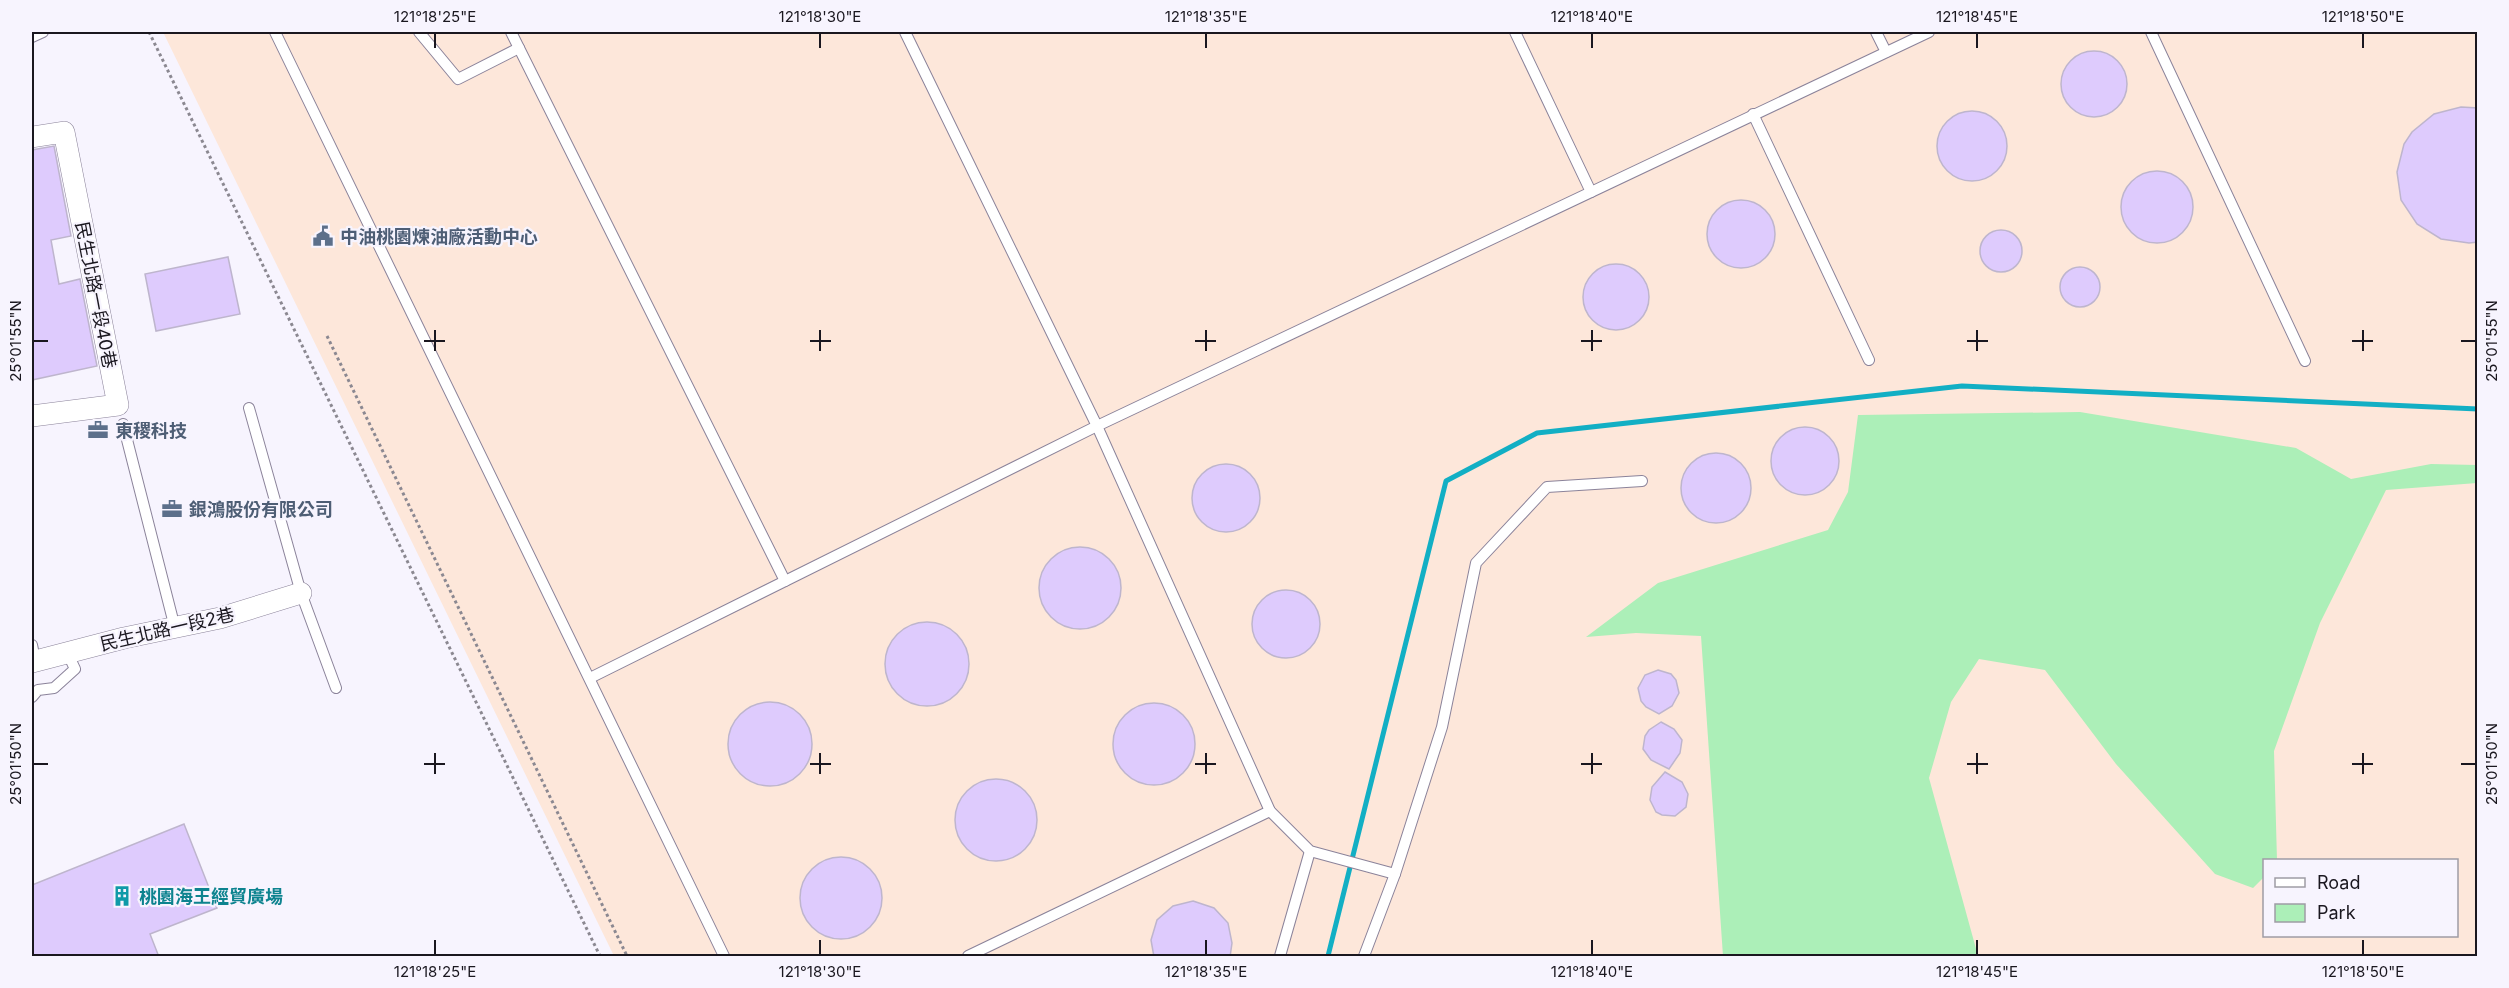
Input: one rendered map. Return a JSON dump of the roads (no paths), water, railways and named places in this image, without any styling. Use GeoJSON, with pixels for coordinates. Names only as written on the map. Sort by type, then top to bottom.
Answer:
{"type":"FeatureCollection","features":[{"type":"Feature","properties":{"kind":"street","name":"民生北路一段40巷"},"geometry":{"type":"LineString","coordinates":[[32,137],[64,132],[118,405],[32,416]]}},
{"type":"Feature","properties":{"kind":"street","name":"民生北路一段2巷"},"geometry":{"type":"LineString","coordinates":[[33,656],[67,652],[220,618],[301,593]]}},
{"type":"Feature","properties":{"kind":"lane"},"geometry":{"type":"LineString","coordinates":[[32,37],[43,32]]}},
{"type":"Feature","properties":{"kind":"lane"},"geometry":{"type":"LineString","coordinates":[[275,32],[724,957]]}},
{"type":"Feature","properties":{"kind":"lane"},"geometry":{"type":"LineString","coordinates":[[419,32],[458,79],[519,48]]}},
{"type":"Feature","properties":{"kind":"lane"},"geometry":{"type":"LineString","coordinates":[[511,32],[785,581]]}},
{"type":"Feature","properties":{"kind":"lane"},"geometry":{"type":"LineString","coordinates":[[905,32],[1097,426],[1270,811],[1310,851],[1395,874]]}},
{"type":"Feature","properties":{"kind":"lane"},"geometry":{"type":"LineString","coordinates":[[1515,32],[1591,192]]}},
{"type":"Feature","properties":{"kind":"lane"},"geometry":{"type":"LineString","coordinates":[[1876,32],[1886,52]]}},
{"type":"Feature","properties":{"kind":"lane"},"geometry":{"type":"LineString","coordinates":[[590,678],[1097,426],[1929,32]]}},
{"type":"Feature","properties":{"kind":"lane"},"geometry":{"type":"LineString","coordinates":[[2151,32],[2305,361]]}},
{"type":"Feature","properties":{"kind":"lane"},"geometry":{"type":"LineString","coordinates":[[1754,114],[1869,360]]}},
{"type":"Feature","properties":{"kind":"lane"},"geometry":{"type":"LineString","coordinates":[[249,408],[301,593],[336,688]]}},
{"type":"Feature","properties":{"kind":"lane"},"geometry":{"type":"LineString","coordinates":[[123,424],[175,628]]}},
{"type":"Feature","properties":{"kind":"lane"},"geometry":{"type":"LineString","coordinates":[[1364,957],[1395,874],[1442,727],[1476,562],[1546,487],[1642,481]]}},
{"type":"Feature","properties":{"kind":"lane"},"geometry":{"type":"LineString","coordinates":[[32,697],[38,690],[54,687],[75,669],[67,652]]}},
{"type":"Feature","properties":{"kind":"lane"},"geometry":{"type":"LineString","coordinates":[[968,957],[1270,811]]}},
{"type":"Feature","properties":{"kind":"lane"},"geometry":{"type":"LineString","coordinates":[[1280,957],[1310,851]]}},
{"type":"Feature","properties":{"kind":"waterway"},"geometry":{"type":"LineString","coordinates":[[1328,956],[1446,481],[1537,433],[1962,386],[2478,409]]}},
{"type":"Feature","properties":{"kind":"place","name":"中油桃園煉油廠活動中心"},"geometry":{"type":"Point","coordinates":[323,236]}},
{"type":"Feature","properties":{"kind":"place","name":"東稷科技"},"geometry":{"type":"Point","coordinates":[98,430]}},
{"type":"Feature","properties":{"kind":"place","name":"銀鴻股份有限公司"},"geometry":{"type":"Point","coordinates":[172,509]}},
{"type":"Feature","properties":{"kind":"place","name":"桃園海王經貿廣場"},"geometry":{"type":"Point","coordinates":[122,896]}}]}
